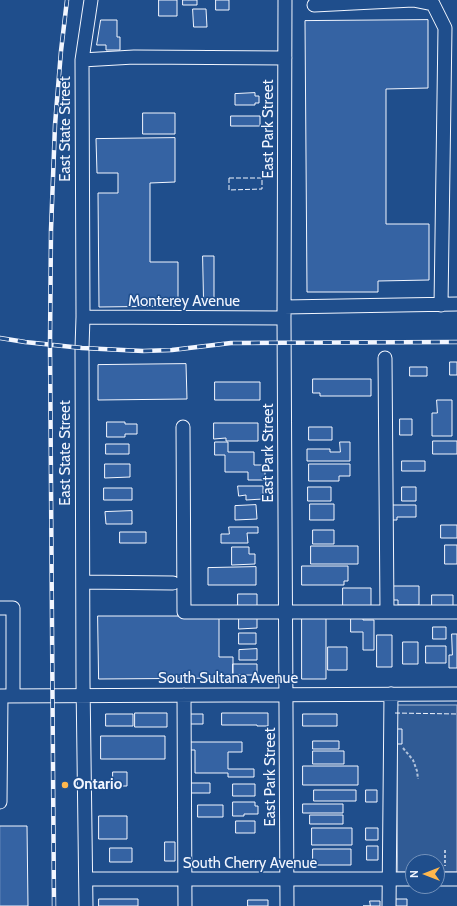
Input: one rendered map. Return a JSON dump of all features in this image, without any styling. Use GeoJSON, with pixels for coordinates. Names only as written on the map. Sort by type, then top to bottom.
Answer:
{"type":"FeatureCollection","features":[{"type":"Feature","properties":{"kind":"street","name":"East State Street"},"geometry":{"type":"LineString","coordinates":[[86,906],[83,582],[82,60],[91,0]]}},
{"type":"Feature","properties":{"kind":"street","name":"East Park Street"},"geometry":{"type":"LineString","coordinates":[[286,0],[284,313],[287,906]]}},
{"type":"Feature","properties":{"kind":"street"},"geometry":{"type":"LineString","coordinates":[[314,5],[413,0],[433,4],[445,28],[441,305]]}},
{"type":"Feature","properties":{"kind":"street"},"geometry":{"type":"LineString","coordinates":[[82,60],[134,57],[285,58]]}},
{"type":"Feature","properties":{"kind":"street","name":"Monterey Avenue"},"geometry":{"type":"LineString","coordinates":[[83,317],[284,313],[457,304]]}},
{"type":"Feature","properties":{"kind":"street"},"geometry":{"type":"LineString","coordinates":[[385,358],[387,612]]}},
{"type":"Feature","properties":{"kind":"street"},"geometry":{"type":"LineString","coordinates":[[183,427],[184,612],[457,612]]}},
{"type":"Feature","properties":{"kind":"street"},"geometry":{"type":"LineString","coordinates":[[83,582],[173,583]]}},
{"type":"Feature","properties":{"kind":"street"},"geometry":{"type":"LineString","coordinates":[[0,608],[13,608],[5,696],[0,802]]}},
{"type":"Feature","properties":{"kind":"street"},"geometry":{"type":"LineString","coordinates":[[389,906],[391,694]]}},
{"type":"Feature","properties":{"kind":"street","name":"South Sultana Avenue"},"geometry":{"type":"LineString","coordinates":[[5,696],[457,694]]}},
{"type":"Feature","properties":{"kind":"street"},"geometry":{"type":"LineString","coordinates":[[184,695],[185,906]]}},
{"type":"Feature","properties":{"kind":"street","name":"South Cherry Avenue"},"geometry":{"type":"LineString","coordinates":[[86,879],[405,879]]}},
{"type":"Feature","properties":{"kind":"street"},"geometry":{"type":"LineString","coordinates":[[445,879],[457,879]]}},
{"type":"Feature","properties":{"kind":"path"},"geometry":{"type":"LineString","coordinates":[[402,746],[405,752],[413,760],[418,779]]}},
{"type":"Feature","properties":{"kind":"shaded area"},"geometry":{"type":"Polygon","coordinates":[[[397,705],[457,705],[457,872],[445,872],[445,854],[405,854],[405,872],[398,872],[397,705]]]}},
{"type":"Feature","properties":{"kind":"building"},"geometry":{"type":"Polygon","coordinates":[[[159,0],[177,0],[177,16],[159,16],[159,0]]]}},
{"type":"Feature","properties":{"kind":"building"},"geometry":{"type":"Polygon","coordinates":[[[183,0],[197,0],[197,5],[183,5],[183,0]]]}},
{"type":"Feature","properties":{"kind":"building"},"geometry":{"type":"Polygon","coordinates":[[[216,0],[229,0],[229,10],[216,10],[216,0]]]}},
{"type":"Feature","properties":{"kind":"building"},"geometry":{"type":"Polygon","coordinates":[[[193,9],[206,9],[207,27],[194,27],[193,9]]]}},
{"type":"Feature","properties":{"kind":"building"},"geometry":{"type":"Polygon","coordinates":[[[101,20],[117,20],[117,37],[120,37],[120,50],[106,50],[106,45],[97,45],[101,20]]]}},
{"type":"Feature","properties":{"kind":"building"},"geometry":{"type":"Polygon","coordinates":[[[428,20],[428,88],[386,89],[386,224],[429,224],[429,280],[378,281],[378,292],[307,292],[305,21],[428,20]]]}},
{"type":"Feature","properties":{"kind":"building"},"geometry":{"type":"Polygon","coordinates":[[[255,93],[255,96],[259,96],[259,103],[255,103],[255,105],[235,105],[235,94],[255,93]]]}},
{"type":"Feature","properties":{"kind":"building"},"geometry":{"type":"Polygon","coordinates":[[[143,113],[175,113],[175,134],[143,134],[143,113]]]}},
{"type":"Feature","properties":{"kind":"building"},"geometry":{"type":"Polygon","coordinates":[[[231,116],[260,116],[260,126],[231,126],[231,116]]]}},
{"type":"Feature","properties":{"kind":"building"},"geometry":{"type":"Polygon","coordinates":[[[175,138],[175,182],[150,183],[150,262],[178,262],[178,306],[99,307],[98,193],[118,193],[118,173],[97,173],[96,139],[175,138]]]}},
{"type":"Feature","properties":{"kind":"building"},"geometry":{"type":"Polygon","coordinates":[[[203,256],[214,256],[214,303],[204,303],[203,256]]]}},
{"type":"Feature","properties":{"kind":"building"},"geometry":{"type":"Polygon","coordinates":[[[450,362],[457,362],[457,375],[450,375],[450,362]]]}},
{"type":"Feature","properties":{"kind":"building"},"geometry":{"type":"Polygon","coordinates":[[[186,364],[187,399],[98,400],[98,365],[186,364]]]}},
{"type":"Feature","properties":{"kind":"building"},"geometry":{"type":"Polygon","coordinates":[[[410,367],[427,367],[427,376],[410,376],[410,367]]]}},
{"type":"Feature","properties":{"kind":"building"},"geometry":{"type":"Polygon","coordinates":[[[313,379],[371,379],[371,396],[320,396],[320,393],[313,393],[313,379]]]}},
{"type":"Feature","properties":{"kind":"building"},"geometry":{"type":"Polygon","coordinates":[[[215,382],[260,382],[260,400],[215,400],[215,382]]]}},
{"type":"Feature","properties":{"kind":"building"},"geometry":{"type":"Polygon","coordinates":[[[437,400],[452,400],[452,436],[432,436],[432,413],[437,413],[437,400]]]}},
{"type":"Feature","properties":{"kind":"building"},"geometry":{"type":"Polygon","coordinates":[[[400,419],[412,419],[412,435],[400,435],[400,419]]]}},
{"type":"Feature","properties":{"kind":"building"},"geometry":{"type":"Polygon","coordinates":[[[107,422],[137,424],[137,434],[125,434],[125,437],[107,437],[107,422]]]}},
{"type":"Feature","properties":{"kind":"building"},"geometry":{"type":"Polygon","coordinates":[[[214,423],[258,423],[258,441],[226,441],[226,438],[214,439],[214,423]]]}},
{"type":"Feature","properties":{"kind":"building"},"geometry":{"type":"Polygon","coordinates":[[[309,427],[332,427],[332,440],[309,440],[309,427]]]}},
{"type":"Feature","properties":{"kind":"building"},"geometry":{"type":"Polygon","coordinates":[[[433,441],[457,441],[457,454],[433,454],[433,441]]]}},
{"type":"Feature","properties":{"kind":"building"},"geometry":{"type":"Polygon","coordinates":[[[215,442],[228,442],[228,452],[254,452],[254,465],[265,465],[265,480],[248,480],[248,472],[225,472],[225,455],[215,455],[215,442]]]}},
{"type":"Feature","properties":{"kind":"building"},"geometry":{"type":"Polygon","coordinates":[[[340,442],[350,442],[350,461],[307,461],[307,449],[330,449],[330,452],[340,452],[340,442]]]}},
{"type":"Feature","properties":{"kind":"building"},"geometry":{"type":"Polygon","coordinates":[[[106,444],[129,444],[129,454],[106,454],[106,444]]]}},
{"type":"Feature","properties":{"kind":"building"},"geometry":{"type":"Polygon","coordinates":[[[402,461],[425,461],[425,471],[402,471],[402,461]]]}},
{"type":"Feature","properties":{"kind":"building"},"geometry":{"type":"Polygon","coordinates":[[[105,464],[130,464],[130,477],[105,478],[105,464]]]}},
{"type":"Feature","properties":{"kind":"building"},"geometry":{"type":"Polygon","coordinates":[[[309,464],[350,464],[350,476],[339,476],[339,481],[309,481],[309,464]]]}},
{"type":"Feature","properties":{"kind":"building"},"geometry":{"type":"Polygon","coordinates":[[[238,486],[263,486],[263,499],[246,500],[246,495],[239,496],[238,486]]]}},
{"type":"Feature","properties":{"kind":"building"},"geometry":{"type":"Polygon","coordinates":[[[308,487],[331,487],[331,501],[308,501],[308,487]]]}},
{"type":"Feature","properties":{"kind":"building"},"geometry":{"type":"Polygon","coordinates":[[[402,487],[416,487],[416,501],[402,501],[402,487]]]}},
{"type":"Feature","properties":{"kind":"building"},"geometry":{"type":"Polygon","coordinates":[[[104,488],[132,488],[132,500],[104,500],[104,488]]]}},
{"type":"Feature","properties":{"kind":"building"},"geometry":{"type":"Polygon","coordinates":[[[310,504],[334,504],[334,520],[310,520],[310,504]]]}},
{"type":"Feature","properties":{"kind":"building"},"geometry":{"type":"Polygon","coordinates":[[[256,505],[257,519],[235,520],[235,506],[256,505]]]}},
{"type":"Feature","properties":{"kind":"building"},"geometry":{"type":"Polygon","coordinates":[[[390,505],[416,505],[416,517],[397,517],[397,520],[390,520],[390,505]]]}},
{"type":"Feature","properties":{"kind":"building"},"geometry":{"type":"Polygon","coordinates":[[[132,511],[132,524],[106,524],[105,512],[132,511]]]}},
{"type":"Feature","properties":{"kind":"building"},"geometry":{"type":"Polygon","coordinates":[[[441,525],[457,525],[457,538],[441,538],[441,525]]]}},
{"type":"Feature","properties":{"kind":"building"},"geometry":{"type":"Polygon","coordinates":[[[229,527],[258,527],[258,533],[247,533],[248,543],[221,543],[221,534],[229,534],[229,527]]]}},
{"type":"Feature","properties":{"kind":"building"},"geometry":{"type":"Polygon","coordinates":[[[313,530],[334,530],[334,544],[313,544],[313,530]]]}},
{"type":"Feature","properties":{"kind":"building"},"geometry":{"type":"Polygon","coordinates":[[[120,532],[146,532],[146,543],[120,543],[120,532]]]}},
{"type":"Feature","properties":{"kind":"building"},"geometry":{"type":"Polygon","coordinates":[[[445,545],[457,545],[457,564],[445,564],[445,545]]]}},
{"type":"Feature","properties":{"kind":"building"},"geometry":{"type":"Polygon","coordinates":[[[311,546],[358,546],[358,564],[311,564],[311,546]]]}},
{"type":"Feature","properties":{"kind":"building"},"geometry":{"type":"Polygon","coordinates":[[[232,547],[249,547],[249,554],[255,554],[255,564],[232,565],[232,547]]]}},
{"type":"Feature","properties":{"kind":"building"},"geometry":{"type":"Polygon","coordinates":[[[302,566],[348,566],[348,581],[344,581],[344,585],[302,585],[302,566]]]}},
{"type":"Feature","properties":{"kind":"building"},"geometry":{"type":"Polygon","coordinates":[[[256,567],[256,585],[208,585],[208,568],[256,567]]]}},
{"type":"Feature","properties":{"kind":"building"},"geometry":{"type":"Polygon","coordinates":[[[391,586],[419,586],[419,605],[398,605],[398,600],[391,600],[391,586]]]}},
{"type":"Feature","properties":{"kind":"building"},"geometry":{"type":"Polygon","coordinates":[[[343,588],[371,588],[371,607],[343,607],[343,588]]]}},
{"type":"Feature","properties":{"kind":"building"},"geometry":{"type":"Polygon","coordinates":[[[238,594],[257,594],[257,606],[238,607],[238,594]]]}},
{"type":"Feature","properties":{"kind":"building"},"geometry":{"type":"Polygon","coordinates":[[[432,595],[453,595],[453,607],[432,607],[432,595]]]}},
{"type":"Feature","properties":{"kind":"building"},"geometry":{"type":"Polygon","coordinates":[[[98,616],[219,616],[219,657],[233,657],[233,678],[99,679],[98,616]]]}},
{"type":"Feature","properties":{"kind":"building"},"geometry":{"type":"Polygon","coordinates":[[[302,616],[326,616],[326,679],[302,679],[302,616]]]}},
{"type":"Feature","properties":{"kind":"building"},"geometry":{"type":"Polygon","coordinates":[[[351,616],[363,616],[363,620],[374,620],[374,650],[363,650],[363,632],[351,632],[351,616]]]}},
{"type":"Feature","properties":{"kind":"building"},"geometry":{"type":"Polygon","coordinates":[[[239,618],[257,618],[257,628],[239,629],[239,618]]]}},
{"type":"Feature","properties":{"kind":"building"},"geometry":{"type":"Polygon","coordinates":[[[433,627],[446,627],[446,639],[433,639],[433,627]]]}},
{"type":"Feature","properties":{"kind":"building"},"geometry":{"type":"Polygon","coordinates":[[[239,633],[256,633],[256,644],[239,644],[239,633]]]}},
{"type":"Feature","properties":{"kind":"building"},"geometry":{"type":"Polygon","coordinates":[[[452,634],[457,634],[457,668],[449,668],[449,655],[452,655],[452,634]]]}},
{"type":"Feature","properties":{"kind":"building"},"geometry":{"type":"Polygon","coordinates":[[[377,635],[392,635],[392,667],[377,667],[377,635]]]}},
{"type":"Feature","properties":{"kind":"building"},"geometry":{"type":"Polygon","coordinates":[[[403,642],[418,642],[418,664],[403,664],[403,642]]]}},
{"type":"Feature","properties":{"kind":"building"},"geometry":{"type":"Polygon","coordinates":[[[426,646],[446,646],[446,663],[426,663],[426,646]]]}},
{"type":"Feature","properties":{"kind":"building"},"geometry":{"type":"Polygon","coordinates":[[[328,647],[347,647],[347,670],[328,670],[328,647]]]}},
{"type":"Feature","properties":{"kind":"building"},"geometry":{"type":"Polygon","coordinates":[[[257,649],[257,660],[239,660],[239,650],[257,649]]]}},
{"type":"Feature","properties":{"kind":"building"},"geometry":{"type":"Polygon","coordinates":[[[233,664],[257,664],[257,675],[233,675],[233,664]]]}},
{"type":"Feature","properties":{"kind":"building"},"geometry":{"type":"Polygon","coordinates":[[[135,713],[167,713],[167,727],[135,727],[135,713]]]}},
{"type":"Feature","properties":{"kind":"building"},"geometry":{"type":"Polygon","coordinates":[[[222,713],[268,713],[268,726],[222,725],[222,713]]]}},
{"type":"Feature","properties":{"kind":"building"},"geometry":{"type":"Polygon","coordinates":[[[106,714],[133,714],[133,726],[106,726],[106,714]]]}},
{"type":"Feature","properties":{"kind":"building"},"geometry":{"type":"Polygon","coordinates":[[[190,714],[203,714],[203,724],[190,724],[190,714]]]}},
{"type":"Feature","properties":{"kind":"building"},"geometry":{"type":"Polygon","coordinates":[[[303,714],[337,714],[337,726],[303,726],[303,714]]]}},
{"type":"Feature","properties":{"kind":"building"},"geometry":{"type":"Polygon","coordinates":[[[395,729],[402,729],[402,744],[395,744],[395,729]]]}},
{"type":"Feature","properties":{"kind":"building"},"geometry":{"type":"Polygon","coordinates":[[[101,736],[165,736],[165,759],[101,759],[101,736]]]}},
{"type":"Feature","properties":{"kind":"building"},"geometry":{"type":"Polygon","coordinates":[[[313,741],[339,741],[339,749],[313,749],[313,741]]]}},
{"type":"Feature","properties":{"kind":"building"},"geometry":{"type":"Polygon","coordinates":[[[190,742],[242,742],[242,752],[228,752],[228,769],[254,769],[254,777],[228,777],[228,773],[195,773],[195,750],[190,750],[190,742]]]}},
{"type":"Feature","properties":{"kind":"building"},"geometry":{"type":"Polygon","coordinates":[[[313,751],[344,751],[344,764],[313,764],[313,751]]]}},
{"type":"Feature","properties":{"kind":"building"},"geometry":{"type":"Polygon","coordinates":[[[303,766],[358,766],[358,785],[303,785],[303,766]]]}},
{"type":"Feature","properties":{"kind":"building"},"geometry":{"type":"Polygon","coordinates":[[[113,772],[127,772],[127,786],[113,786],[113,772]]]}},
{"type":"Feature","properties":{"kind":"building"},"geometry":{"type":"Polygon","coordinates":[[[191,783],[210,783],[210,793],[191,793],[191,783]]]}},
{"type":"Feature","properties":{"kind":"building"},"geometry":{"type":"Polygon","coordinates":[[[233,784],[255,784],[255,796],[233,796],[233,784]]]}},
{"type":"Feature","properties":{"kind":"building"},"geometry":{"type":"Polygon","coordinates":[[[314,790],[356,790],[356,801],[314,801],[314,790]]]}},
{"type":"Feature","properties":{"kind":"building"},"geometry":{"type":"Polygon","coordinates":[[[366,790],[377,790],[377,802],[366,802],[366,790]]]}},
{"type":"Feature","properties":{"kind":"building"},"geometry":{"type":"Polygon","coordinates":[[[233,802],[255,802],[255,806],[258,806],[258,814],[233,816],[233,802]]]}},
{"type":"Feature","properties":{"kind":"building"},"geometry":{"type":"Polygon","coordinates":[[[303,804],[343,804],[343,813],[303,813],[303,804]]]}},
{"type":"Feature","properties":{"kind":"building"},"geometry":{"type":"Polygon","coordinates":[[[198,805],[223,805],[223,817],[198,817],[198,805]]]}},
{"type":"Feature","properties":{"kind":"building"},"geometry":{"type":"Polygon","coordinates":[[[310,815],[343,815],[343,824],[310,824],[310,815]]]}},
{"type":"Feature","properties":{"kind":"building"},"geometry":{"type":"Polygon","coordinates":[[[99,816],[127,816],[127,839],[99,839],[99,816]]]}},
{"type":"Feature","properties":{"kind":"building"},"geometry":{"type":"Polygon","coordinates":[[[236,821],[255,821],[255,833],[236,833],[236,821]]]}},
{"type":"Feature","properties":{"kind":"building"},"geometry":{"type":"Polygon","coordinates":[[[0,826],[27,826],[28,906],[0,906],[0,826]]]}},
{"type":"Feature","properties":{"kind":"building"},"geometry":{"type":"Polygon","coordinates":[[[312,828],[352,828],[352,845],[312,845],[312,828]]]}},
{"type":"Feature","properties":{"kind":"building"},"geometry":{"type":"Polygon","coordinates":[[[366,828],[378,828],[378,840],[366,840],[366,828]]]}},
{"type":"Feature","properties":{"kind":"building"},"geometry":{"type":"Polygon","coordinates":[[[165,842],[175,842],[175,861],[165,861],[165,842]]]}},
{"type":"Feature","properties":{"kind":"building"},"geometry":{"type":"Polygon","coordinates":[[[367,846],[378,846],[378,860],[367,860],[367,846]]]}},
{"type":"Feature","properties":{"kind":"building"},"geometry":{"type":"Polygon","coordinates":[[[110,848],[132,848],[132,862],[110,862],[110,848]]]}},
{"type":"Feature","properties":{"kind":"building"},"geometry":{"type":"Polygon","coordinates":[[[313,849],[351,849],[351,865],[313,865],[313,849]]]}},
{"type":"Feature","properties":{"kind":"building"},"geometry":{"type":"Polygon","coordinates":[[[99,899],[138,899],[138,906],[99,906],[99,899]]]}},
{"type":"Feature","properties":{"kind":"building"},"geometry":{"type":"Polygon","coordinates":[[[396,899],[407,899],[407,906],[396,906],[396,899]]]}},
{"type":"Feature","properties":{"kind":"building"},"geometry":{"type":"Polygon","coordinates":[[[248,900],[268,900],[268,906],[248,906],[248,900]]]}},
{"type":"Feature","properties":{"kind":"building"},"geometry":{"type":"Polygon","coordinates":[[[370,901],[380,901],[380,906],[370,906],[370,901]]]}},
{"type":"Feature","properties":{"kind":"railway"},"geometry":{"type":"LineString","coordinates":[[54,906],[50,344],[51,230],[55,125],[67,0]]}},
{"type":"Feature","properties":{"kind":"railway"},"geometry":{"type":"LineString","coordinates":[[0,338],[82,348],[143,351],[172,350],[231,343],[457,342]]}},
{"type":"Feature","properties":{"kind":"fence"},"geometry":{"type":"LineString","coordinates":[[229,178],[262,178],[262,189],[229,190],[229,178]]}},
{"type":"Feature","properties":{"kind":"fence"},"geometry":{"type":"LineString","coordinates":[[395,713],[457,714]]}},
{"type":"Feature","properties":{"kind":"place","name":"Ontario"},"geometry":{"type":"Point","coordinates":[65,785]}}]}
